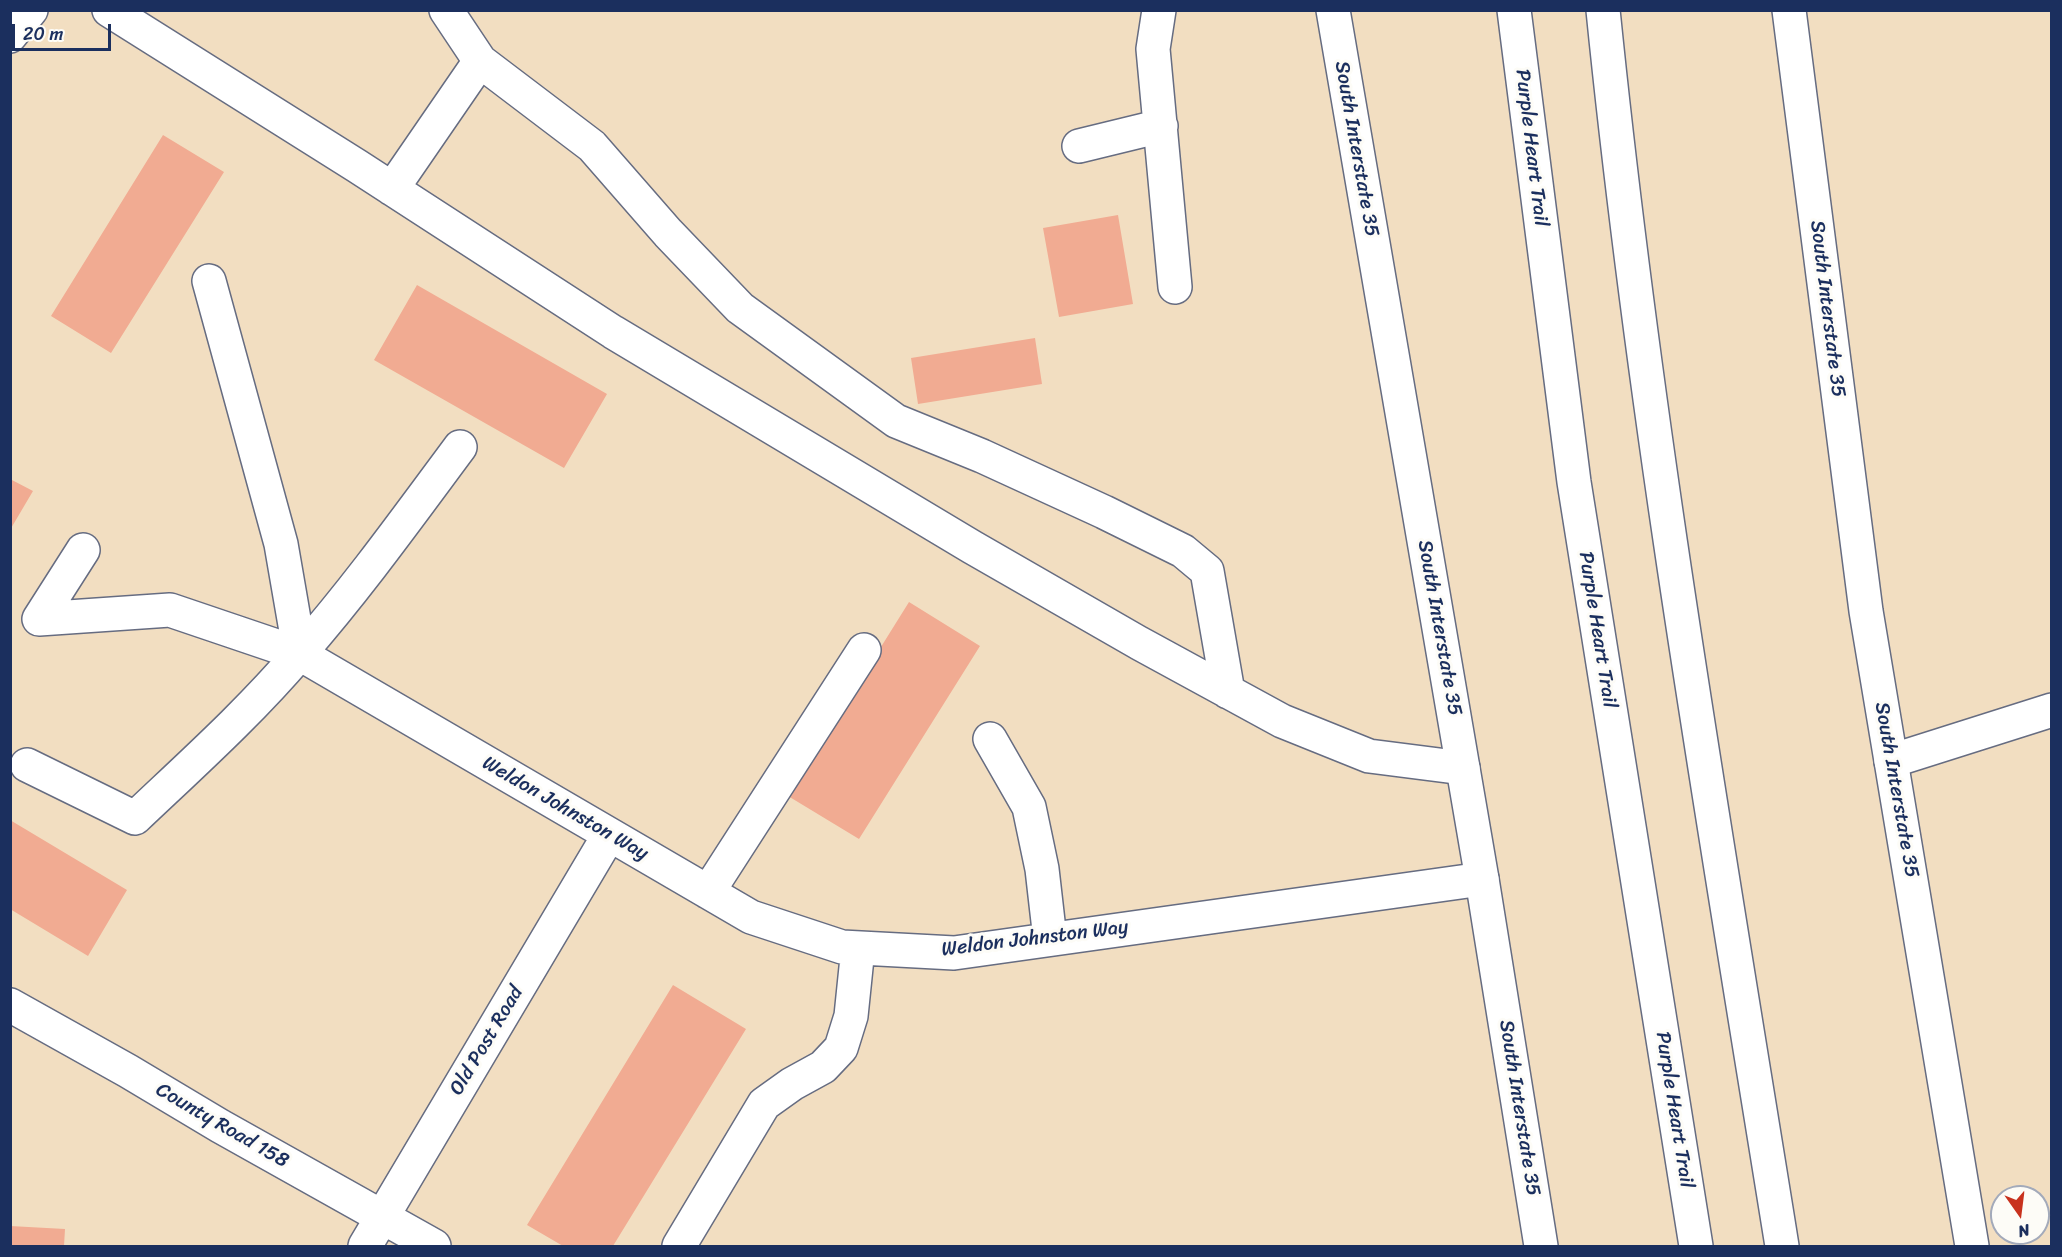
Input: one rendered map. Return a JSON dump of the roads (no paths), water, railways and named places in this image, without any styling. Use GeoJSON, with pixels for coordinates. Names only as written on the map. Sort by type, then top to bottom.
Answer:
{"type":"FeatureCollection","features":[{"type":"Feature","properties":{"kind":"main road"},"geometry":{"type":"LineString","coordinates":[[10,36],[31,10]]}},
{"type":"Feature","properties":{"kind":"main road"},"geometry":{"type":"LineString","coordinates":[[109,10],[613,332],[972,547],[1139,643],[1282,722],[1369,756],[1463,768]]}},
{"type":"Feature","properties":{"kind":"main road"},"geometry":{"type":"LineString","coordinates":[[446,10],[480,61],[592,146],[668,233],[740,308],[896,422],[982,456],[1183,551],[1207,572],[1228,692]]}},
{"type":"Feature","properties":{"kind":"main road"},"geometry":{"type":"LineString","coordinates":[[1159,10],[1153,49],[1175,287]]}},
{"type":"Feature","properties":{"kind":"main road","name":"South Interstate 35"},"geometry":{"type":"LineString","coordinates":[[1333,10],[1482,879],[1541,1246]]}},
{"type":"Feature","properties":{"kind":"main road","name":"Purple Heart Trail"},"geometry":{"type":"LineString","coordinates":[[1514,10],[1574,482],[1696,1246]]}},
{"type":"Feature","properties":{"kind":"main road"},"geometry":{"type":"LineString","coordinates":[[1602,10],[1620,168],[1677,590],[1782,1246]]}},
{"type":"Feature","properties":{"kind":"main road","name":"South Interstate 35"},"geometry":{"type":"LineString","coordinates":[[1789,10],[1866,611],[1972,1246]]}},
{"type":"Feature","properties":{"kind":"main road"},"geometry":{"type":"LineString","coordinates":[[392,189],[480,61]]}},
{"type":"Feature","properties":{"kind":"main road"},"geometry":{"type":"LineString","coordinates":[[1079,146],[1161,126]]}},
{"type":"Feature","properties":{"kind":"main road"},"geometry":{"type":"LineString","coordinates":[[209,281],[281,544],[300,654]]}},
{"type":"Feature","properties":{"kind":"main road"},"geometry":{"type":"LineString","coordinates":[[27,765],[135,818],[238,720],[300,654],[384,551],[460,447]]}},
{"type":"Feature","properties":{"kind":"main road","name":"Weldon Johnston Way"},"geometry":{"type":"LineString","coordinates":[[84,550],[39,619],[170,610],[300,654],[750,917],[842,947],[954,952],[1482,879]]}},
{"type":"Feature","properties":{"kind":"main road"},"geometry":{"type":"LineString","coordinates":[[708,892],[864,650]]}},
{"type":"Feature","properties":{"kind":"main road"},"geometry":{"type":"LineString","coordinates":[[1891,761],[2052,710]]}},
{"type":"Feature","properties":{"kind":"main road"},"geometry":{"type":"LineString","coordinates":[[990,739],[1029,807],[1042,869],[1050,939]]}},
{"type":"Feature","properties":{"kind":"main road","name":"Old Post Road"},"geometry":{"type":"LineString","coordinates":[[365,1246],[609,835]]}},
{"type":"Feature","properties":{"kind":"main road"},"geometry":{"type":"LineString","coordinates":[[679,1246],[764,1104],[792,1084],[823,1067],[841,1048],[851,1016],[858,948]]}},
{"type":"Feature","properties":{"kind":"main road","name":"County Road 158"},"geometry":{"type":"LineString","coordinates":[[10,1005],[434,1246]]}}]}
